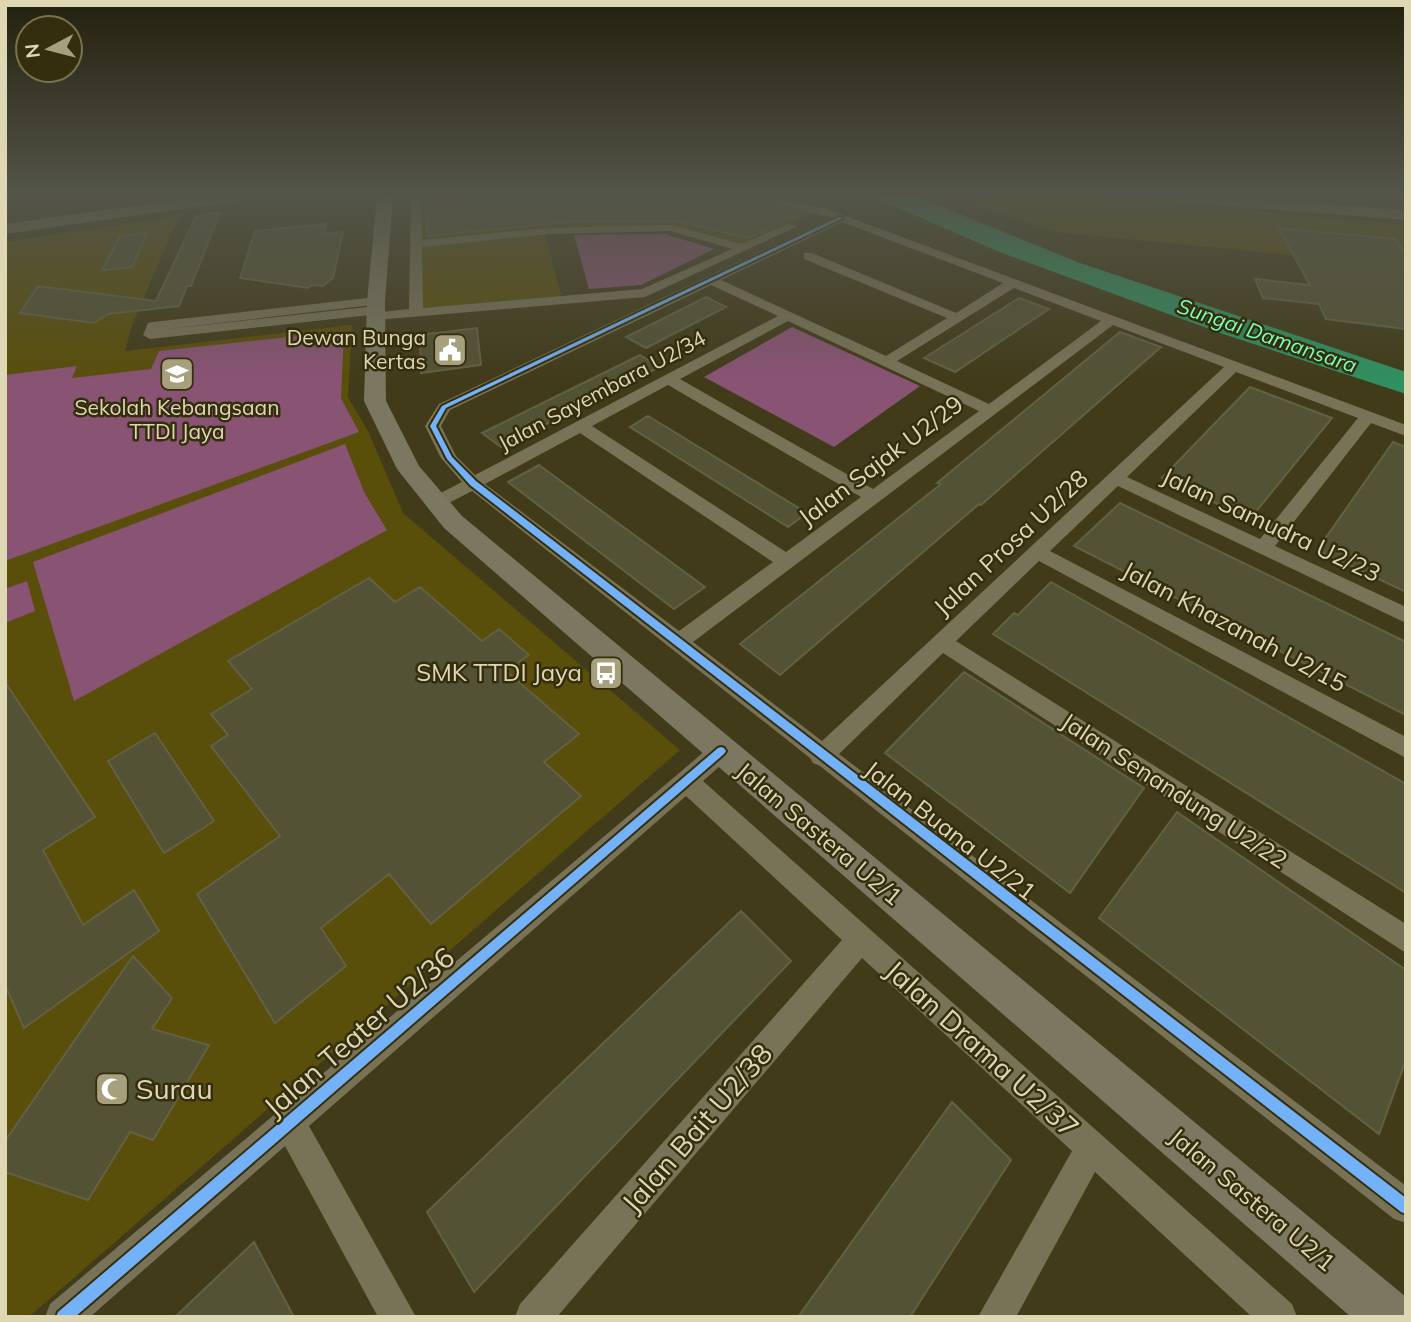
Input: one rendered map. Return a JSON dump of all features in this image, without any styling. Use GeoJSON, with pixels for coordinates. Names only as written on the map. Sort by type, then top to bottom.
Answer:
{"type":"FeatureCollection","features":[{"type":"Feature","properties":{"kind":"street","name":"Jalan Sastera U2/1"},"geometry":{"type":"LineString","coordinates":[[380,258],[376,309],[375,401],[409,469],[453,522],[1390,1317]]}},
{"type":"Feature","properties":{"kind":"street"},"geometry":{"type":"LineString","coordinates":[[416,258],[416,312]]}},
{"type":"Feature","properties":{"kind":"street"},"geometry":{"type":"LineString","coordinates":[[376,309],[150,335],[153,326],[376,309],[416,312],[645,293],[722,258]]}},
{"type":"Feature","properties":{"kind":"street"},"geometry":{"type":"LineString","coordinates":[[711,280],[758,258]]}},
{"type":"Feature","properties":{"kind":"street"},"geometry":{"type":"LineString","coordinates":[[812,258],[957,318]]}},
{"type":"Feature","properties":{"kind":"street"},"geometry":{"type":"LineString","coordinates":[[946,258],[1406,431]]}},
{"type":"Feature","properties":{"kind":"street"},"geometry":{"type":"LineString","coordinates":[[711,280],[990,410]]}},
{"type":"Feature","properties":{"kind":"street","name":"Jalan Buana U2/21"},"geometry":{"type":"LineString","coordinates":[[711,280],[444,407],[433,426],[449,458],[473,483],[821,756],[1406,1207]]}},
{"type":"Feature","properties":{"kind":"street"},"geometry":{"type":"LineString","coordinates":[[887,362],[1013,283]]}},
{"type":"Feature","properties":{"kind":"street","name":"Jalan Sayembara U2/34"},"geometry":{"type":"LineString","coordinates":[[435,503],[788,316]]}},
{"type":"Feature","properties":{"kind":"street","name":"Jalan Sajak U2/29"},"geometry":{"type":"LineString","coordinates":[[679,642],[1111,320]]}},
{"type":"Feature","properties":{"kind":"street","name":"Jalan Prosa U2/28"},"geometry":{"type":"LineString","coordinates":[[821,756],[1234,366]]}},
{"type":"Feature","properties":{"kind":"street"},"geometry":{"type":"LineString","coordinates":[[668,379],[874,497]]}},
{"type":"Feature","properties":{"kind":"street"},"geometry":{"type":"LineString","coordinates":[[1263,548],[1368,416]]}},
{"type":"Feature","properties":{"kind":"street"},"geometry":{"type":"LineString","coordinates":[[581,426],[787,562]]}},
{"type":"Feature","properties":{"kind":"street","name":"Jalan Samudra U2/23"},"geometry":{"type":"LineString","coordinates":[[1115,478],[1406,616]]}},
{"type":"Feature","properties":{"kind":"street","name":"Jalan Khazanah U2/15"},"geometry":{"type":"LineString","coordinates":[[1037,552],[1406,748]]}},
{"type":"Feature","properties":{"kind":"street","name":"Jalan Senandung U2/22"},"geometry":{"type":"LineString","coordinates":[[942,642],[1406,940]]}},
{"type":"Feature","properties":{"kind":"street","name":"Jalan Teater U2/36"},"geometry":{"type":"LineString","coordinates":[[63,1317],[721,751]]}},
{"type":"Feature","properties":{"kind":"street","name":"Jalan Drama U2/37"},"geometry":{"type":"LineString","coordinates":[[685,781],[1279,1317]]}},
{"type":"Feature","properties":{"kind":"street","name":"Jalan Bait U2/38"},"geometry":{"type":"LineString","coordinates":[[533,1317],[861,939]]}},
{"type":"Feature","properties":{"kind":"street"},"geometry":{"type":"LineString","coordinates":[[289,1122],[398,1317]]}},
{"type":"Feature","properties":{"kind":"street"},"geometry":{"type":"LineString","coordinates":[[996,1317],[1091,1148]]}},
{"type":"Feature","properties":{"kind":"shaded area"},"geometry":{"type":"Polygon","coordinates":[[[5,258],[161,258],[132,325],[125,351],[352,325],[348,397],[369,433],[403,513],[680,750],[29,1317],[5,1317],[5,258]]]}},
{"type":"Feature","properties":{"kind":"shaded area"},"geometry":{"type":"Polygon","coordinates":[[[422,258],[551,258],[562,298],[422,309],[422,258]]]}},
{"type":"Feature","properties":{"kind":"shaded area"},"geometry":{"type":"Polygon","coordinates":[[[580,258],[696,258],[641,285],[589,289],[580,258]]]}},
{"type":"Feature","properties":{"kind":"shaded area"},"geometry":{"type":"Polygon","coordinates":[[[1320,258],[1406,258],[1406,263],[1395,265],[1320,258]]]}},
{"type":"Feature","properties":{"kind":"shaded area"},"geometry":{"type":"Polygon","coordinates":[[[792,327],[920,386],[834,447],[704,377],[792,327]]]}},
{"type":"Feature","properties":{"kind":"shaded area","name":"Sekolah Kebangsaan TTDI Jaya"},"geometry":{"type":"Polygon","coordinates":[[[344,331],[341,398],[359,432],[5,561],[5,375],[77,366],[72,378],[151,369],[159,351],[344,331]]]}},
{"type":"Feature","properties":{"kind":"shaded area"},"geometry":{"type":"Polygon","coordinates":[[[345,444],[365,494],[387,530],[74,701],[33,562],[345,444]]]}},
{"type":"Feature","properties":{"kind":"shaded area"},"geometry":{"type":"Polygon","coordinates":[[[27,581],[35,611],[5,623],[5,589],[27,581]]]}},
{"type":"Feature","properties":{"kind":"water","name":"Sungai Damansara"},"geometry":{"type":"Polygon","coordinates":[[[1015,258],[1067,258],[1406,372],[1406,394],[1223,334],[1015,258]]]}},
{"type":"Feature","properties":{"kind":"building"},"geometry":{"type":"Polygon","coordinates":[[[109,258],[136,258],[132,267],[102,270],[109,258]]]}},
{"type":"Feature","properties":{"kind":"building"},"geometry":{"type":"Polygon","coordinates":[[[176,258],[202,258],[191,286],[187,286],[179,306],[108,314],[94,323],[20,313],[38,286],[156,301],[176,258]]]}},
{"type":"Feature","properties":{"kind":"building"},"geometry":{"type":"Polygon","coordinates":[[[246,258],[337,258],[333,278],[323,286],[312,285],[308,288],[240,278],[246,258]]]}},
{"type":"Feature","properties":{"kind":"building"},"geometry":{"type":"Polygon","coordinates":[[[1295,258],[1406,258],[1406,329],[1326,319],[1319,304],[1263,298],[1255,279],[1310,285],[1295,258]]]}},
{"type":"Feature","properties":{"kind":"building"},"geometry":{"type":"Polygon","coordinates":[[[706,297],[726,307],[646,348],[626,337],[706,297]]]}},
{"type":"Feature","properties":{"kind":"building"},"geometry":{"type":"Polygon","coordinates":[[[1019,298],[1049,309],[955,372],[924,358],[1019,298]]]}},
{"type":"Feature","properties":{"kind":"building","name":"Dewan Bunga Kertas"},"geometry":{"type":"Polygon","coordinates":[[[477,328],[481,365],[421,373],[420,335],[477,328]]]}},
{"type":"Feature","properties":{"kind":"building"},"geometry":{"type":"Polygon","coordinates":[[[1120,332],[1161,347],[981,505],[780,675],[740,644],[941,484],[937,483],[1120,332]]]}},
{"type":"Feature","properties":{"kind":"building"},"geometry":{"type":"Polygon","coordinates":[[[640,355],[660,367],[501,447],[482,433],[640,355]]]}},
{"type":"Feature","properties":{"kind":"building"},"geometry":{"type":"Polygon","coordinates":[[[1250,387],[1332,418],[1250,519],[1162,478],[1250,387]]]}},
{"type":"Feature","properties":{"kind":"building"},"geometry":{"type":"Polygon","coordinates":[[[648,416],[807,513],[788,527],[630,427],[648,416]]]}},
{"type":"Feature","properties":{"kind":"building"},"geometry":{"type":"Polygon","coordinates":[[[1393,442],[1406,447],[1406,592],[1317,550],[1393,442]]]}},
{"type":"Feature","properties":{"kind":"building"},"geometry":{"type":"Polygon","coordinates":[[[539,465],[705,587],[674,609],[508,482],[539,465]]]}},
{"type":"Feature","properties":{"kind":"building"},"geometry":{"type":"Polygon","coordinates":[[[1120,503],[1406,642],[1406,715],[1074,546],[1120,503]]]}},
{"type":"Feature","properties":{"kind":"building"},"geometry":{"type":"Polygon","coordinates":[[[369,578],[395,602],[420,587],[482,641],[499,629],[529,655],[506,671],[579,734],[544,762],[581,796],[431,924],[389,874],[321,928],[346,966],[275,1023],[197,894],[280,836],[211,746],[228,735],[211,714],[252,689],[228,661],[369,578]]]}},
{"type":"Feature","properties":{"kind":"building"},"geometry":{"type":"Polygon","coordinates":[[[1051,582],[1406,784],[1406,893],[993,634],[1014,613],[1018,615],[1051,582]]]}},
{"type":"Feature","properties":{"kind":"building"},"geometry":{"type":"Polygon","coordinates":[[[964,672],[1144,788],[1070,893],[885,753],[964,672]]]}},
{"type":"Feature","properties":{"kind":"building"},"geometry":{"type":"Polygon","coordinates":[[[5,682],[95,817],[43,850],[83,925],[134,890],[159,931],[24,1028],[5,985],[5,682]]]}},
{"type":"Feature","properties":{"kind":"building"},"geometry":{"type":"Polygon","coordinates":[[[155,733],[214,821],[164,853],[108,761],[155,733]]]}},
{"type":"Feature","properties":{"kind":"building"},"geometry":{"type":"Polygon","coordinates":[[[1177,812],[1406,970],[1406,1060],[1379,1134],[1099,918],[1177,812]]]}},
{"type":"Feature","properties":{"kind":"building"},"geometry":{"type":"Polygon","coordinates":[[[741,911],[791,961],[474,1292],[427,1212],[741,911]]]}},
{"type":"Feature","properties":{"kind":"building","name":"Surau"},"geometry":{"type":"Polygon","coordinates":[[[133,956],[172,998],[152,1029],[209,1045],[153,1140],[130,1132],[88,1200],[5,1172],[5,1141],[133,956]]]}},
{"type":"Feature","properties":{"kind":"building"},"geometry":{"type":"Polygon","coordinates":[[[952,1102],[1011,1160],[910,1317],[798,1317],[952,1102]]]}},
{"type":"Feature","properties":{"kind":"building"},"geometry":{"type":"Polygon","coordinates":[[[254,1242],[294,1317],[175,1317],[254,1242]]]}},
{"type":"Feature","properties":{"kind":"cycle path"},"geometry":{"type":"LineString","coordinates":[[758,258],[444,407],[433,426],[449,458],[473,483],[1406,1207]]}},
{"type":"Feature","properties":{"kind":"cycle path"},"geometry":{"type":"LineString","coordinates":[[63,1317],[721,751]]}},
{"type":"Feature","properties":{"kind":"place","name":"Dewan Bunga Kertas"},"geometry":{"type":"Point","coordinates":[450,350]}},
{"type":"Feature","properties":{"kind":"place","name":"Sekolah Kebangsaan TTDI Jaya"},"geometry":{"type":"Point","coordinates":[177,374]}},
{"type":"Feature","properties":{"kind":"place","name":"SMK TTDI Jaya"},"geometry":{"type":"Point","coordinates":[606,673]}},
{"type":"Feature","properties":{"kind":"place","name":"Surau"},"geometry":{"type":"Point","coordinates":[112,1089]}}]}
